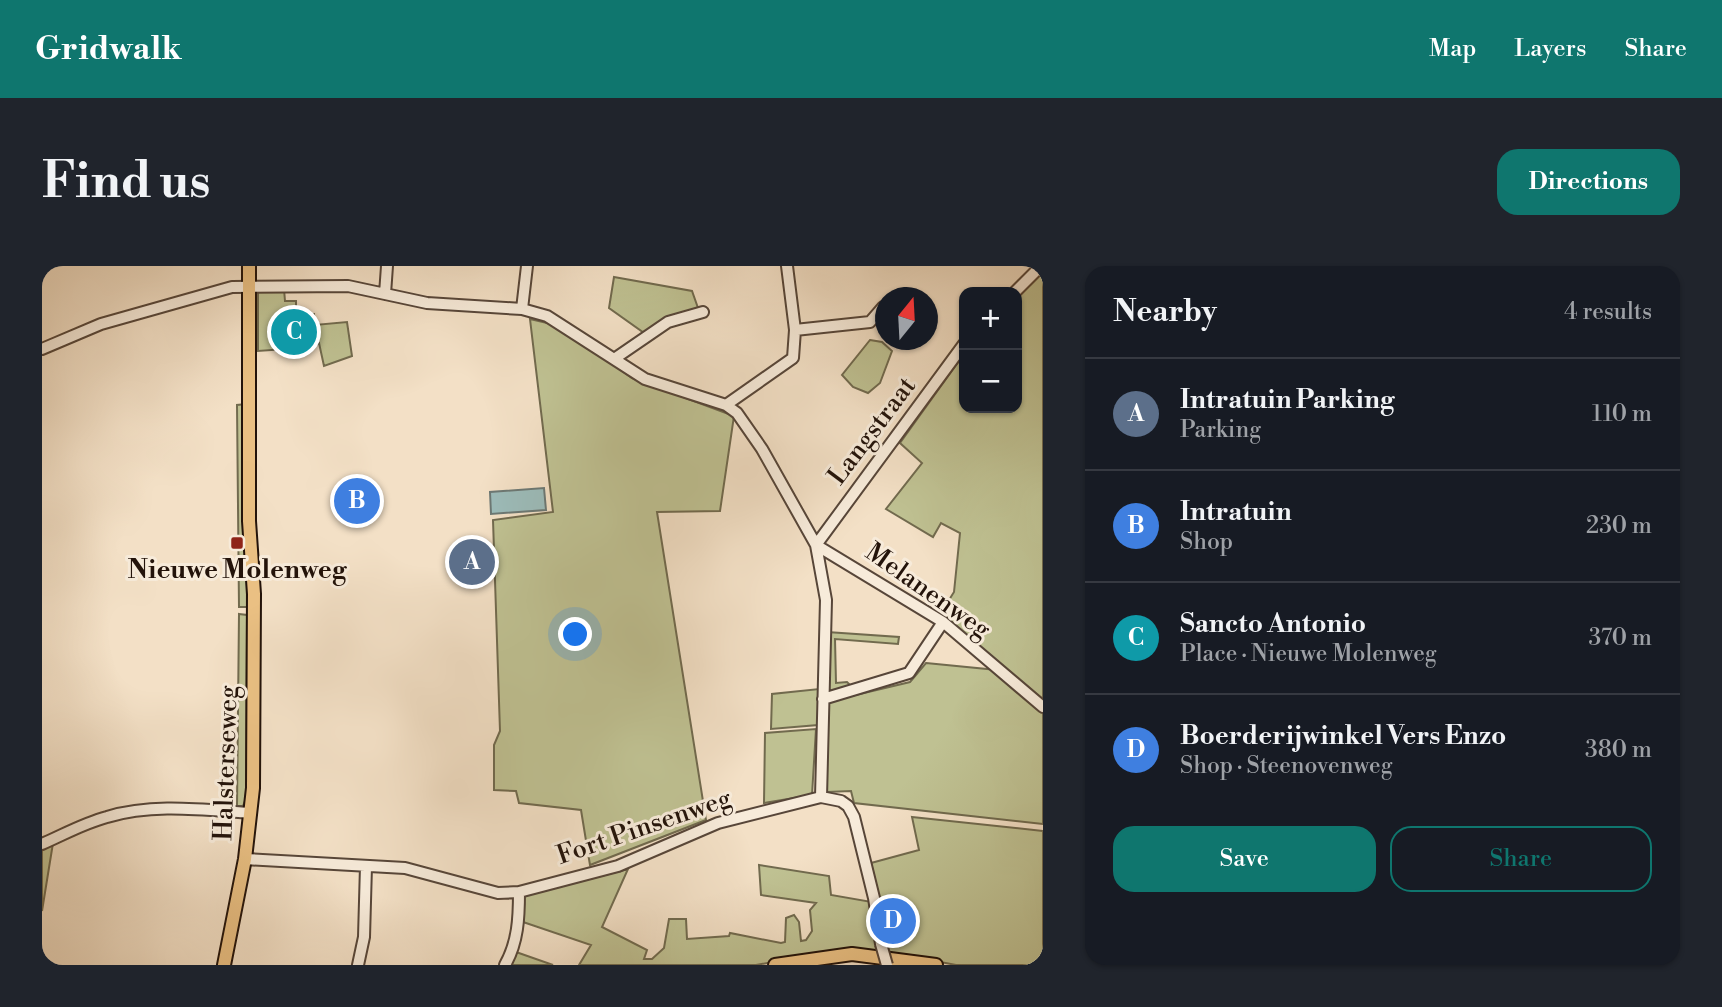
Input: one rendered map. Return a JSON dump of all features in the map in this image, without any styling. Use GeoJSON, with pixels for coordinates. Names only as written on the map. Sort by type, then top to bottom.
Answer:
{"type":"FeatureCollection","features":[{"type":"Feature","properties":{"kind":"main road","name":"Halsterseweg"},"geometry":{"type":"LineString","coordinates":[[224,965],[245,859],[251,813],[252,603],[242,533],[245,447],[250,422],[249,266]]}},
{"type":"Feature","properties":{"kind":"main road"},"geometry":{"type":"LineString","coordinates":[[775,965],[852,954],[894,957],[936,965]]}},
{"type":"Feature","properties":{"kind":"street"},"geometry":{"type":"LineString","coordinates":[[385,294],[387,266]]}},
{"type":"Feature","properties":{"kind":"street"},"geometry":{"type":"LineString","coordinates":[[522,309],[527,266]]}},
{"type":"Feature","properties":{"kind":"street"},"geometry":{"type":"LineString","coordinates":[[726,405],[787,365],[796,349],[787,266]]}},
{"type":"Feature","properties":{"kind":"street"},"geometry":{"type":"LineString","coordinates":[[1020,287],[1041,266]]}},
{"type":"Feature","properties":{"kind":"street"},"geometry":{"type":"LineString","coordinates":[[42,349],[101,324],[232,288],[348,286],[427,303],[522,309],[562,322],[614,359],[658,385],[726,405],[737,413],[762,449],[816,545],[825,600],[821,797],[841,801],[848,806],[874,898],[887,965]]}},
{"type":"Feature","properties":{"kind":"street"},"geometry":{"type":"LineString","coordinates":[[614,359],[668,322],[704,312]]}},
{"type":"Feature","properties":{"kind":"street"},"geometry":{"type":"LineString","coordinates":[[795,330],[870,322],[875,316]]}},
{"type":"Feature","properties":{"kind":"street","name":"Langstraat"},"geometry":{"type":"LineString","coordinates":[[816,545],[960,350]]}},
{"type":"Feature","properties":{"kind":"street","name":"Melanenweg"},"geometry":{"type":"LineString","coordinates":[[816,545],[943,622],[1043,707]]}},
{"type":"Feature","properties":{"kind":"street"},"geometry":{"type":"LineString","coordinates":[[823,699],[909,673],[943,622]]}},
{"type":"Feature","properties":{"kind":"street","name":"Fort Pinsenweg"},"geometry":{"type":"LineString","coordinates":[[245,859],[405,868],[498,893],[519,892],[618,866],[718,823],[821,797]]}},
{"type":"Feature","properties":{"kind":"street"},"geometry":{"type":"LineString","coordinates":[[42,844],[108,817],[144,810],[187,808],[251,813]]}},
{"type":"Feature","properties":{"kind":"street"},"geometry":{"type":"LineString","coordinates":[[358,965],[364,937],[366,866]]}},
{"type":"Feature","properties":{"kind":"street"},"geometry":{"type":"LineString","coordinates":[[505,965],[512,952],[519,922],[519,892]]}},
{"type":"Feature","properties":{"kind":"green space"},"geometry":{"type":"Polygon","coordinates":[[[1043,270],[1043,700],[939,616],[954,592],[960,533],[941,523],[933,537],[886,509],[922,463],[900,443],[959,361],[959,413],[1022,413],[1022,292],[1043,270]]]}},
{"type":"Feature","properties":{"kind":"green space"},"geometry":{"type":"Polygon","coordinates":[[[614,277],[692,291],[698,308],[647,335],[609,308],[614,277]]]}},
{"type":"Feature","properties":{"kind":"green space"},"geometry":{"type":"Polygon","coordinates":[[[258,289],[284,289],[285,301],[296,301],[296,314],[314,314],[315,325],[347,322],[352,356],[324,366],[319,343],[300,348],[258,351],[258,289]]]}},
{"type":"Feature","properties":{"kind":"green space"},"geometry":{"type":"Polygon","coordinates":[[[530,319],[560,326],[632,378],[734,416],[720,511],[657,512],[706,820],[590,865],[581,810],[519,803],[516,791],[494,790],[494,745],[500,731],[493,520],[553,512],[530,319]]]}},
{"type":"Feature","properties":{"kind":"green space"},"geometry":{"type":"Polygon","coordinates":[[[870,340],[875,341],[875,350],[892,351],[880,383],[868,393],[853,387],[842,375],[870,340]]]}},
{"type":"Feature","properties":{"kind":"green space"},"geometry":{"type":"Polygon","coordinates":[[[246,404],[247,607],[239,607],[237,405],[246,404]]]}},
{"type":"Feature","properties":{"kind":"green space"},"geometry":{"type":"Polygon","coordinates":[[[239,614],[247,615],[246,799],[243,806],[237,806],[239,614]]]}},
{"type":"Feature","properties":{"kind":"green space"},"geometry":{"type":"Polygon","coordinates":[[[827,632],[899,637],[898,644],[835,639],[836,683],[847,682],[852,687],[826,693],[827,632]]]}},
{"type":"Feature","properties":{"kind":"green space"},"geometry":{"type":"Polygon","coordinates":[[[926,663],[997,670],[1043,709],[1043,824],[854,803],[851,791],[827,792],[826,702],[910,682],[926,663]]]}},
{"type":"Feature","properties":{"kind":"green space"},"geometry":{"type":"Polygon","coordinates":[[[819,689],[818,725],[771,729],[772,694],[819,689]]]}},
{"type":"Feature","properties":{"kind":"green space"},"geometry":{"type":"Polygon","coordinates":[[[816,729],[812,795],[764,803],[765,733],[816,729]]]}},
{"type":"Feature","properties":{"kind":"green space"},"geometry":{"type":"Polygon","coordinates":[[[912,817],[1043,831],[1043,965],[956,965],[888,952],[871,863],[919,850],[912,817]]]}},
{"type":"Feature","properties":{"kind":"green space"},"geometry":{"type":"Polygon","coordinates":[[[53,843],[42,911],[42,848],[53,843]]]}},
{"type":"Feature","properties":{"kind":"green space"},"geometry":{"type":"Polygon","coordinates":[[[759,865],[829,876],[831,895],[872,902],[880,951],[840,950],[756,965],[579,965],[591,945],[523,922],[524,896],[628,869],[602,927],[647,950],[644,959],[652,959],[664,948],[669,919],[686,919],[687,939],[729,936],[730,933],[781,943],[785,942],[786,918],[794,915],[799,922],[801,941],[806,940],[812,931],[810,910],[816,903],[761,895],[759,865]]]}},
{"type":"Feature","properties":{"kind":"green space"},"geometry":{"type":"Polygon","coordinates":[[[516,952],[553,965],[509,965],[516,952]]]}},
{"type":"Feature","properties":{"kind":"water"},"geometry":{"type":"Polygon","coordinates":[[[544,488],[546,510],[491,514],[490,492],[544,488]]]}},
{"type":"Feature","properties":{"kind":"place","name":"Sancto Antonio"},"geometry":{"type":"Point","coordinates":[294,332]}},
{"type":"Feature","properties":{"kind":"place","name":"Intratuin"},"geometry":{"type":"Point","coordinates":[357,501]}},
{"type":"Feature","properties":{"kind":"place","name":"Nieuwe Molenweg"},"geometry":{"type":"Point","coordinates":[237,543]}},
{"type":"Feature","properties":{"kind":"place","name":"Intratuin Parking"},"geometry":{"type":"Point","coordinates":[472,562]}},
{"type":"Feature","properties":{"kind":"place","name":"Boerderijwinkel Vers Enzo"},"geometry":{"type":"Point","coordinates":[893,921]}}]}
